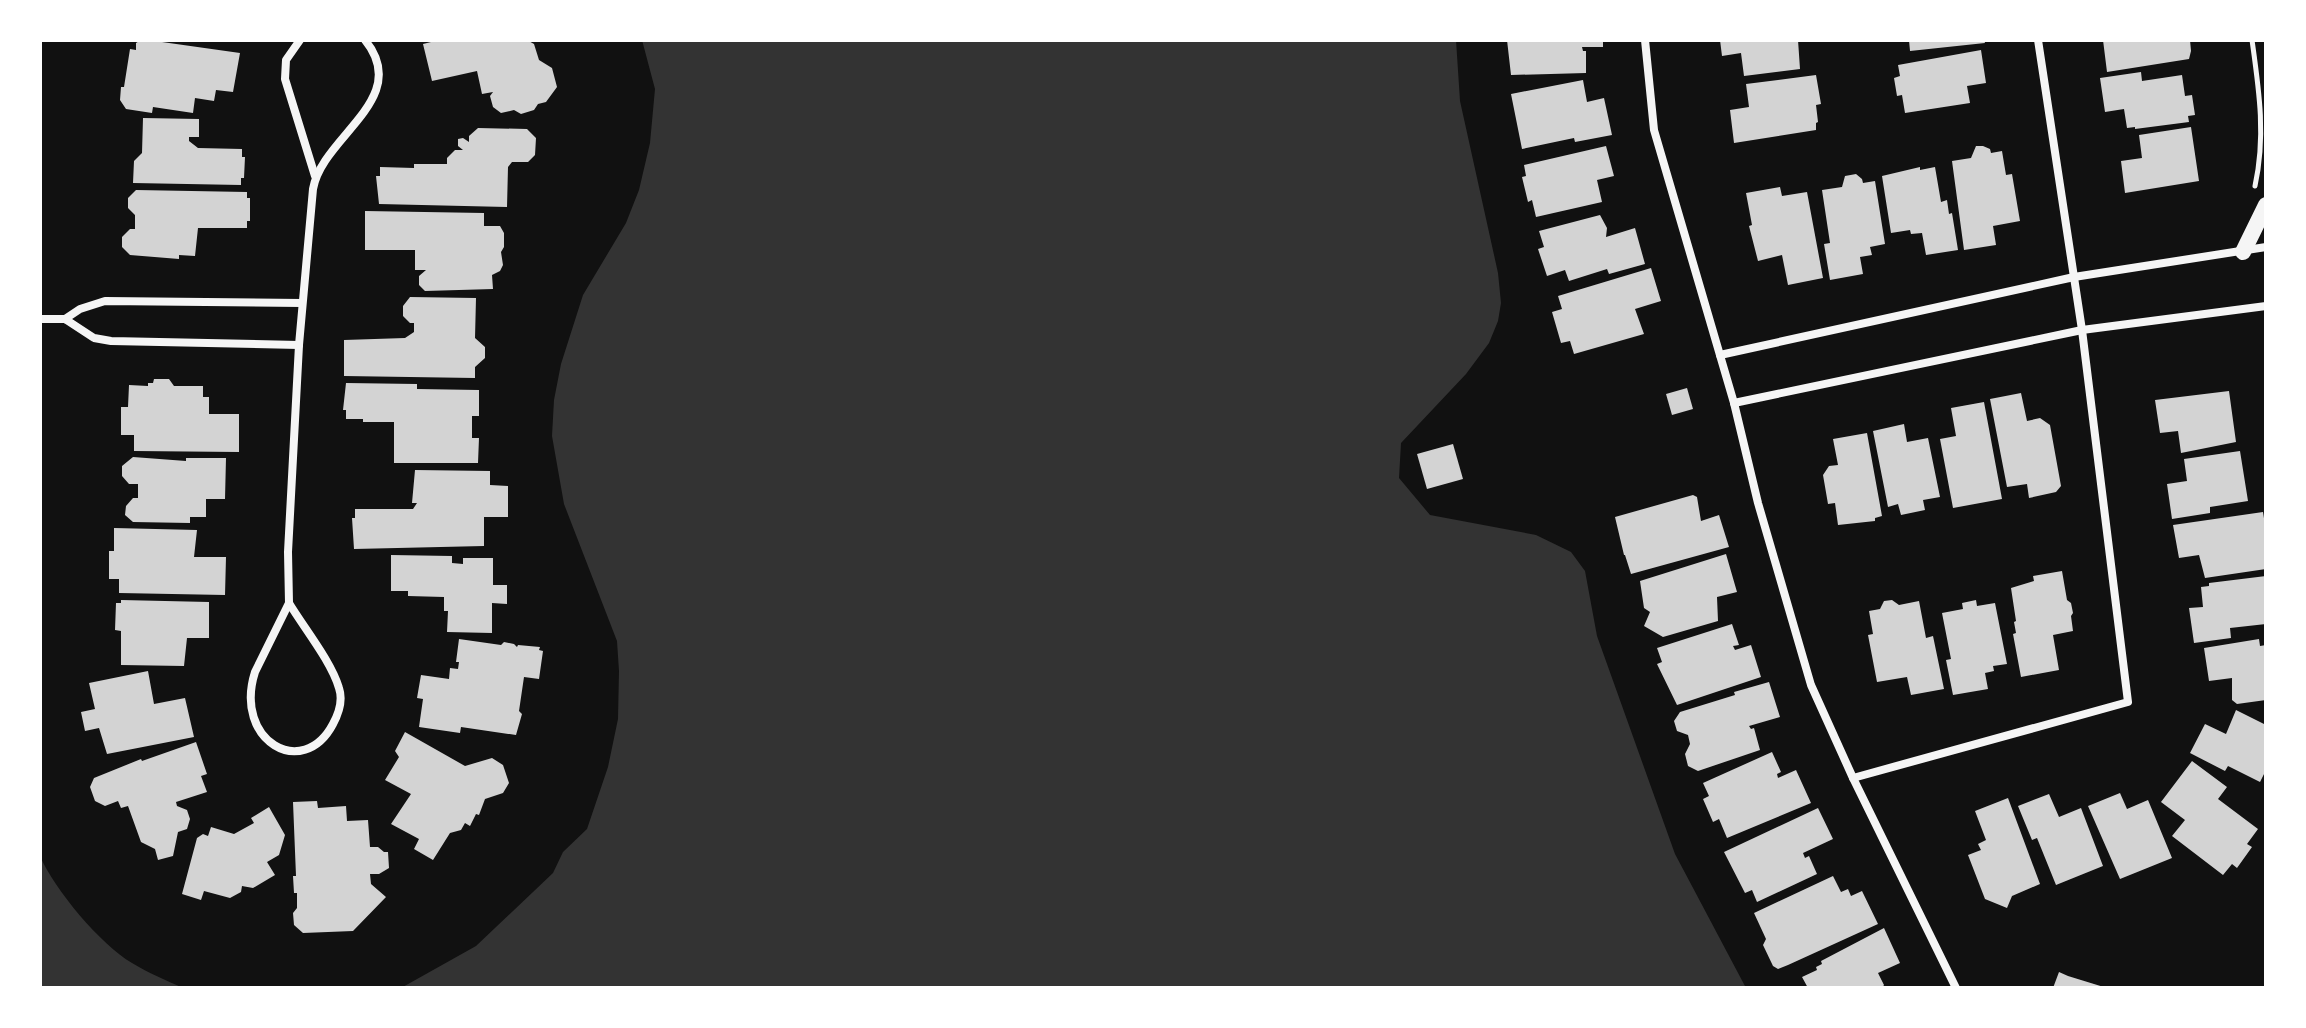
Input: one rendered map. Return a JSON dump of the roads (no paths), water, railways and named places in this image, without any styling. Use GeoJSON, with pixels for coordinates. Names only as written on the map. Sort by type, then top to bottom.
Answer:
{"type":"FeatureCollection","features":[{"type":"Feature","properties":{"kind":"main road"},"geometry":{"type":"LineString","coordinates":[[2243,252],[2266,205]]}},
{"type":"Feature","properties":{"kind":"street"},"geometry":{"type":"LineString","coordinates":[[289,603],[333,675],[341,696],[337,717],[327,735],[316,745],[295,750],[273,745],[265,739],[258,731],[250,708],[255,672],[289,603],[288,552],[299,345],[315,176],[285,79],[286,60],[300,40]]}},
{"type":"Feature","properties":{"kind":"street"},"geometry":{"type":"LineString","coordinates":[[315,176],[376,93],[379,67],[374,52],[365,40]]}},
{"type":"Feature","properties":{"kind":"street"},"geometry":{"type":"LineString","coordinates":[[1645,40],[1654,130],[1734,403],[1758,503],[1811,685],[1956,988]]}},
{"type":"Feature","properties":{"kind":"street"},"geometry":{"type":"LineString","coordinates":[[1853,778],[2128,702],[2082,330],[2038,40]]}},
{"type":"Feature","properties":{"kind":"street"},"geometry":{"type":"LineString","coordinates":[[1720,355],[2074,277],[2266,247]]}},
{"type":"Feature","properties":{"kind":"street"},"geometry":{"type":"LineString","coordinates":[[40,319],[65,319],[88,306],[105,301],[302,303]]}},
{"type":"Feature","properties":{"kind":"street"},"geometry":{"type":"LineString","coordinates":[[1734,403],[2082,330],[2266,306]]}},
{"type":"Feature","properties":{"kind":"street"},"geometry":{"type":"LineString","coordinates":[[65,319],[86,334],[111,341],[299,345]]}}]}
